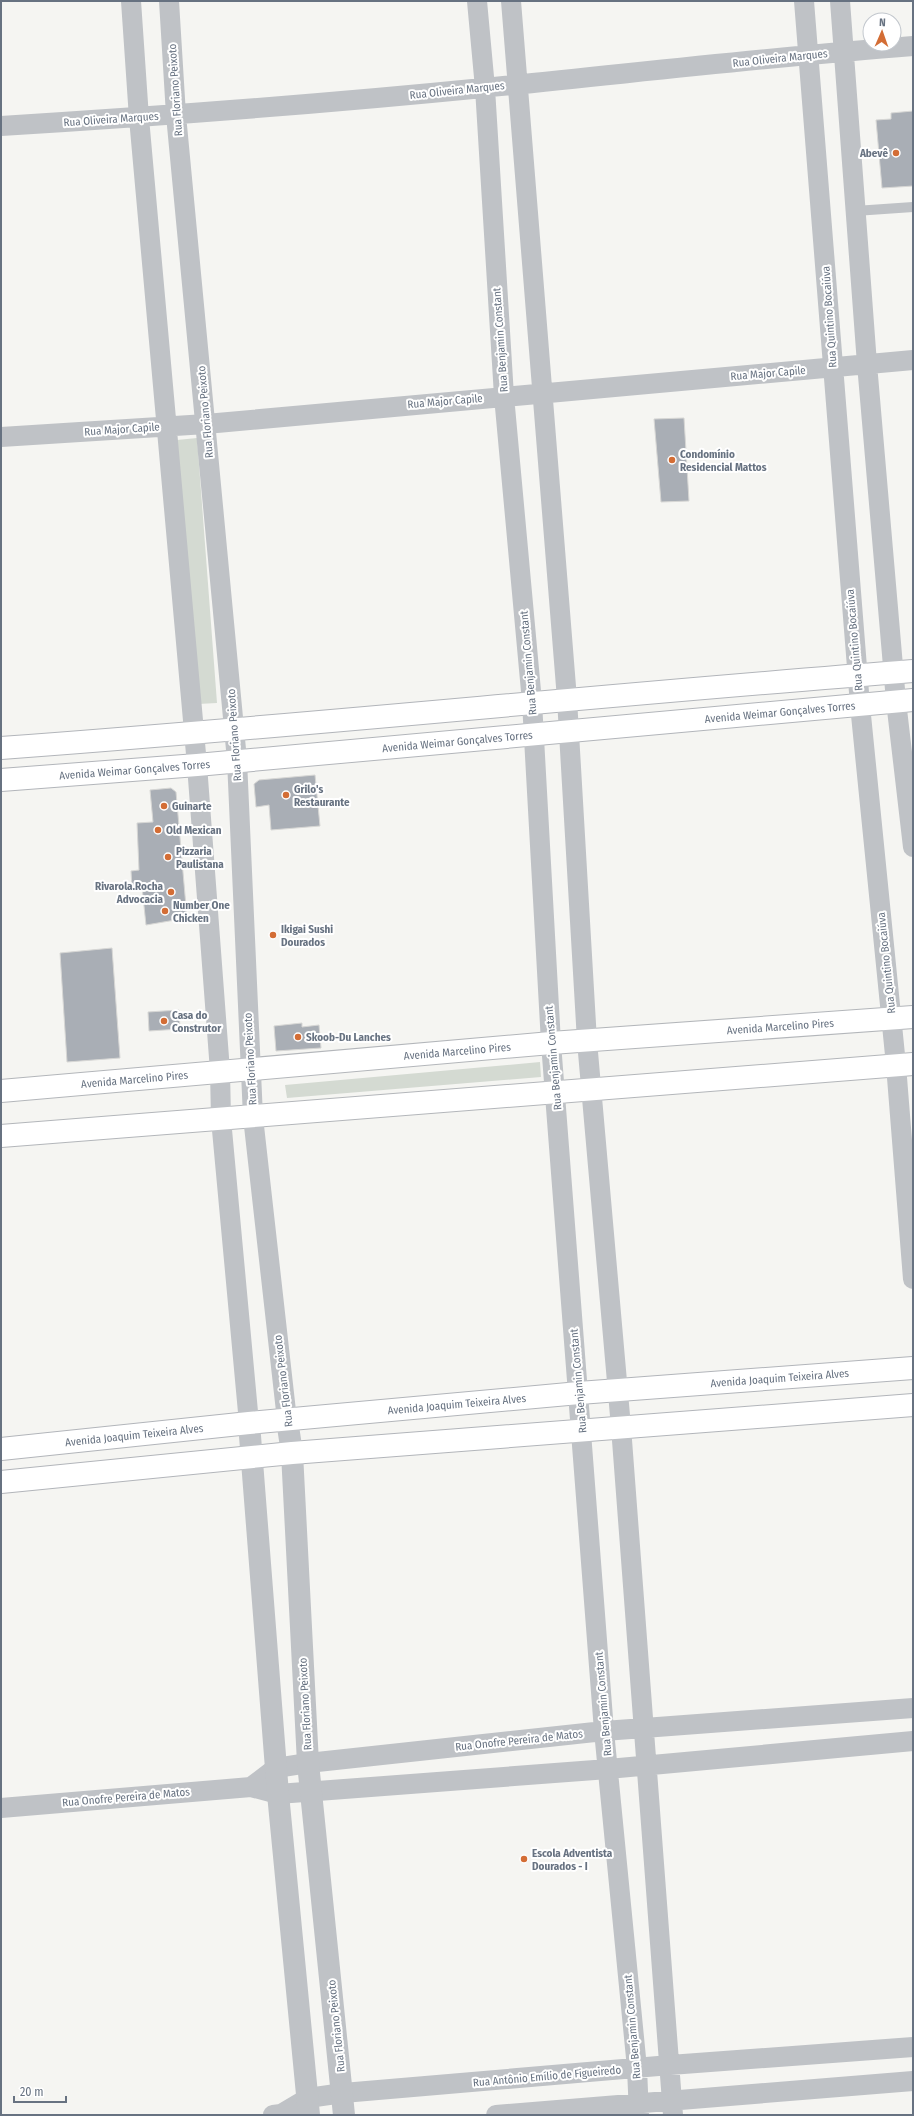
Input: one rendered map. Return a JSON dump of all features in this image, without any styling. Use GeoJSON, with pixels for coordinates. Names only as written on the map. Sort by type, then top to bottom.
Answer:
{"type":"FeatureCollection","features":[{"type":"Feature","properties":{"kind":"main road"},"geometry":{"type":"LineString","coordinates":[[1,748],[194,734],[532,702],[903,671]]}},
{"type":"Feature","properties":{"kind":"main road","name":"Avenida Weimar Gonçalves Torres"},"geometry":{"type":"LineString","coordinates":[[1,780],[197,765],[237,760],[905,701]]}},
{"type":"Feature","properties":{"kind":"main road","name":"Avenida Marcelino Pires"},"geometry":{"type":"LineString","coordinates":[[1,1091],[551,1043],[902,1018]]}},
{"type":"Feature","properties":{"kind":"main road"},"geometry":{"type":"LineString","coordinates":[[1,1136],[253,1117],[592,1087],[905,1065]]}},
{"type":"Feature","properties":{"kind":"main road","name":"Avenida Joaquim Teixeira Alves"},"geometry":{"type":"LineString","coordinates":[[1,1449],[249,1423],[579,1393],[913,1368]]}},
{"type":"Feature","properties":{"kind":"main road"},"geometry":{"type":"LineString","coordinates":[[1,1482],[292,1453],[913,1405]]}},
{"type":"Feature","properties":{"kind":"street"},"geometry":{"type":"LineString","coordinates":[[131,1],[139,118],[197,765],[220,1071],[221,1119],[249,1423],[278,1794],[309,2106]]}},
{"type":"Feature","properties":{"kind":"street","name":"Rua Floriano Peixoto"},"geometry":{"type":"LineString","coordinates":[[169,1],[176,115],[237,760],[253,1117],[292,1453],[308,1763],[343,2093],[344,2115]]}},
{"type":"Feature","properties":{"kind":"street","name":"Rua Benjamin Constant"},"geometry":{"type":"LineString","coordinates":[[477,1],[485,88],[504,396],[532,702],[551,1043],[556,1090],[604,1731],[637,2068],[638,2109]]}},
{"type":"Feature","properties":{"kind":"street"},"geometry":{"type":"LineString","coordinates":[[511,1],[566,699],[588,1041],[621,1427],[673,2107]]}},
{"type":"Feature","properties":{"kind":"street","name":"Rua Quintino Bocaiúva"},"geometry":{"type":"LineString","coordinates":[[804,1],[857,675],[902,1018],[913,1279]]}},
{"type":"Feature","properties":{"kind":"street"},"geometry":{"type":"LineString","coordinates":[[840,1],[867,364],[903,671],[913,847]]}},
{"type":"Feature","properties":{"kind":"street","name":"Rua Oliveira Marques"},"geometry":{"type":"LineString","coordinates":[[1,126],[139,118],[485,88],[518,83],[913,46]]}},
{"type":"Feature","properties":{"kind":"street","name":"Rua Major Capile"},"geometry":{"type":"LineString","coordinates":[[1,437],[206,424],[913,360]]}},
{"type":"Feature","properties":{"kind":"street","name":"Rua Onofre Pereira de Matos"},"geometry":{"type":"LineString","coordinates":[[251,1787],[276,1768],[308,1763],[604,1731],[913,1708]]}},
{"type":"Feature","properties":{"kind":"street","name":"Rua Onofre Pereira de Matos"},"geometry":{"type":"LineString","coordinates":[[1,1808],[251,1787],[278,1794],[312,1790],[646,1766],[913,1741]]}},
{"type":"Feature","properties":{"kind":"street","name":"Rua Antônio Emílio de Figueiredo"},"geometry":{"type":"LineString","coordinates":[[279,2115],[309,2106],[343,2093],[670,2065],[913,2047]]}},
{"type":"Feature","properties":{"kind":"street"},"geometry":{"type":"LineString","coordinates":[[496,2115],[673,2107],[913,2081]]}},
{"type":"Feature","properties":{"kind":"lane"},"geometry":{"type":"LineString","coordinates":[[855,211],[913,207]]}},
{"type":"Feature","properties":{"kind":"shaded area"},"geometry":{"type":"Polygon","coordinates":[[[197,438],[217,703],[198,704],[177,440],[197,438]]]}},
{"type":"Feature","properties":{"kind":"shaded area"},"geometry":{"type":"Polygon","coordinates":[[[540,1062],[541,1077],[287,1098],[285,1085],[540,1062]]]}},
{"type":"Feature","properties":{"kind":"building","name":"Abevê"},"geometry":{"type":"Polygon","coordinates":[[[913,111],[913,186],[882,188],[876,120],[891,119],[891,113],[913,111]]]}},
{"type":"Feature","properties":{"kind":"building","name":"Condomínio Residencial Mattos"},"geometry":{"type":"Polygon","coordinates":[[[684,418],[689,501],[661,502],[654,419],[684,418]]]}},
{"type":"Feature","properties":{"kind":"building","name":"Grilo's Restaurante"},"geometry":{"type":"Polygon","coordinates":[[[315,775],[320,826],[271,830],[269,805],[256,807],[254,784],[259,780],[315,775]]]}},
{"type":"Feature","properties":{"kind":"building"},"geometry":{"type":"Polygon","coordinates":[[[171,788],[176,792],[187,918],[146,925],[142,887],[132,888],[131,871],[139,870],[137,823],[153,822],[150,790],[171,788]]]}},
{"type":"Feature","properties":{"kind":"building"},"geometry":{"type":"Polygon","coordinates":[[[112,948],[120,1058],[67,1062],[60,953],[112,948]]]}},
{"type":"Feature","properties":{"kind":"building","name":"Casa do Construtor"},"geometry":{"type":"Polygon","coordinates":[[[179,1010],[180,1029],[149,1031],[148,1012],[179,1010]]]}},
{"type":"Feature","properties":{"kind":"building","name":"Skoob-Du Lanches"},"geometry":{"type":"Polygon","coordinates":[[[302,1023],[302,1027],[319,1025],[321,1048],[276,1051],[274,1026],[302,1023]]]}},
{"type":"Feature","properties":{"kind":"place","name":"Abevê"},"geometry":{"type":"Point","coordinates":[896,153]}},
{"type":"Feature","properties":{"kind":"place","name":"Condomínio Residencial Mattos"},"geometry":{"type":"Point","coordinates":[672,460]}},
{"type":"Feature","properties":{"kind":"place","name":"Grilo's Restaurante"},"geometry":{"type":"Point","coordinates":[286,795]}},
{"type":"Feature","properties":{"kind":"place","name":"Guinarte"},"geometry":{"type":"Point","coordinates":[164,806]}},
{"type":"Feature","properties":{"kind":"place","name":"Old Mexican"},"geometry":{"type":"Point","coordinates":[158,830]}},
{"type":"Feature","properties":{"kind":"place","name":"Pizzaria Paulistana"},"geometry":{"type":"Point","coordinates":[168,857]}},
{"type":"Feature","properties":{"kind":"place","name":"Rivarola.Rocha Advocacia"},"geometry":{"type":"Point","coordinates":[171,892]}},
{"type":"Feature","properties":{"kind":"place","name":"Number One Chicken"},"geometry":{"type":"Point","coordinates":[165,911]}},
{"type":"Feature","properties":{"kind":"place","name":"Ikigai Sushi Dourados"},"geometry":{"type":"Point","coordinates":[273,935]}},
{"type":"Feature","properties":{"kind":"place","name":"Casa do Construtor"},"geometry":{"type":"Point","coordinates":[164,1021]}},
{"type":"Feature","properties":{"kind":"place","name":"Skoob-Du Lanches"},"geometry":{"type":"Point","coordinates":[298,1037]}},
{"type":"Feature","properties":{"kind":"place","name":"Escola Adventista Dourados - I"},"geometry":{"type":"Point","coordinates":[524,1859]}}]}
